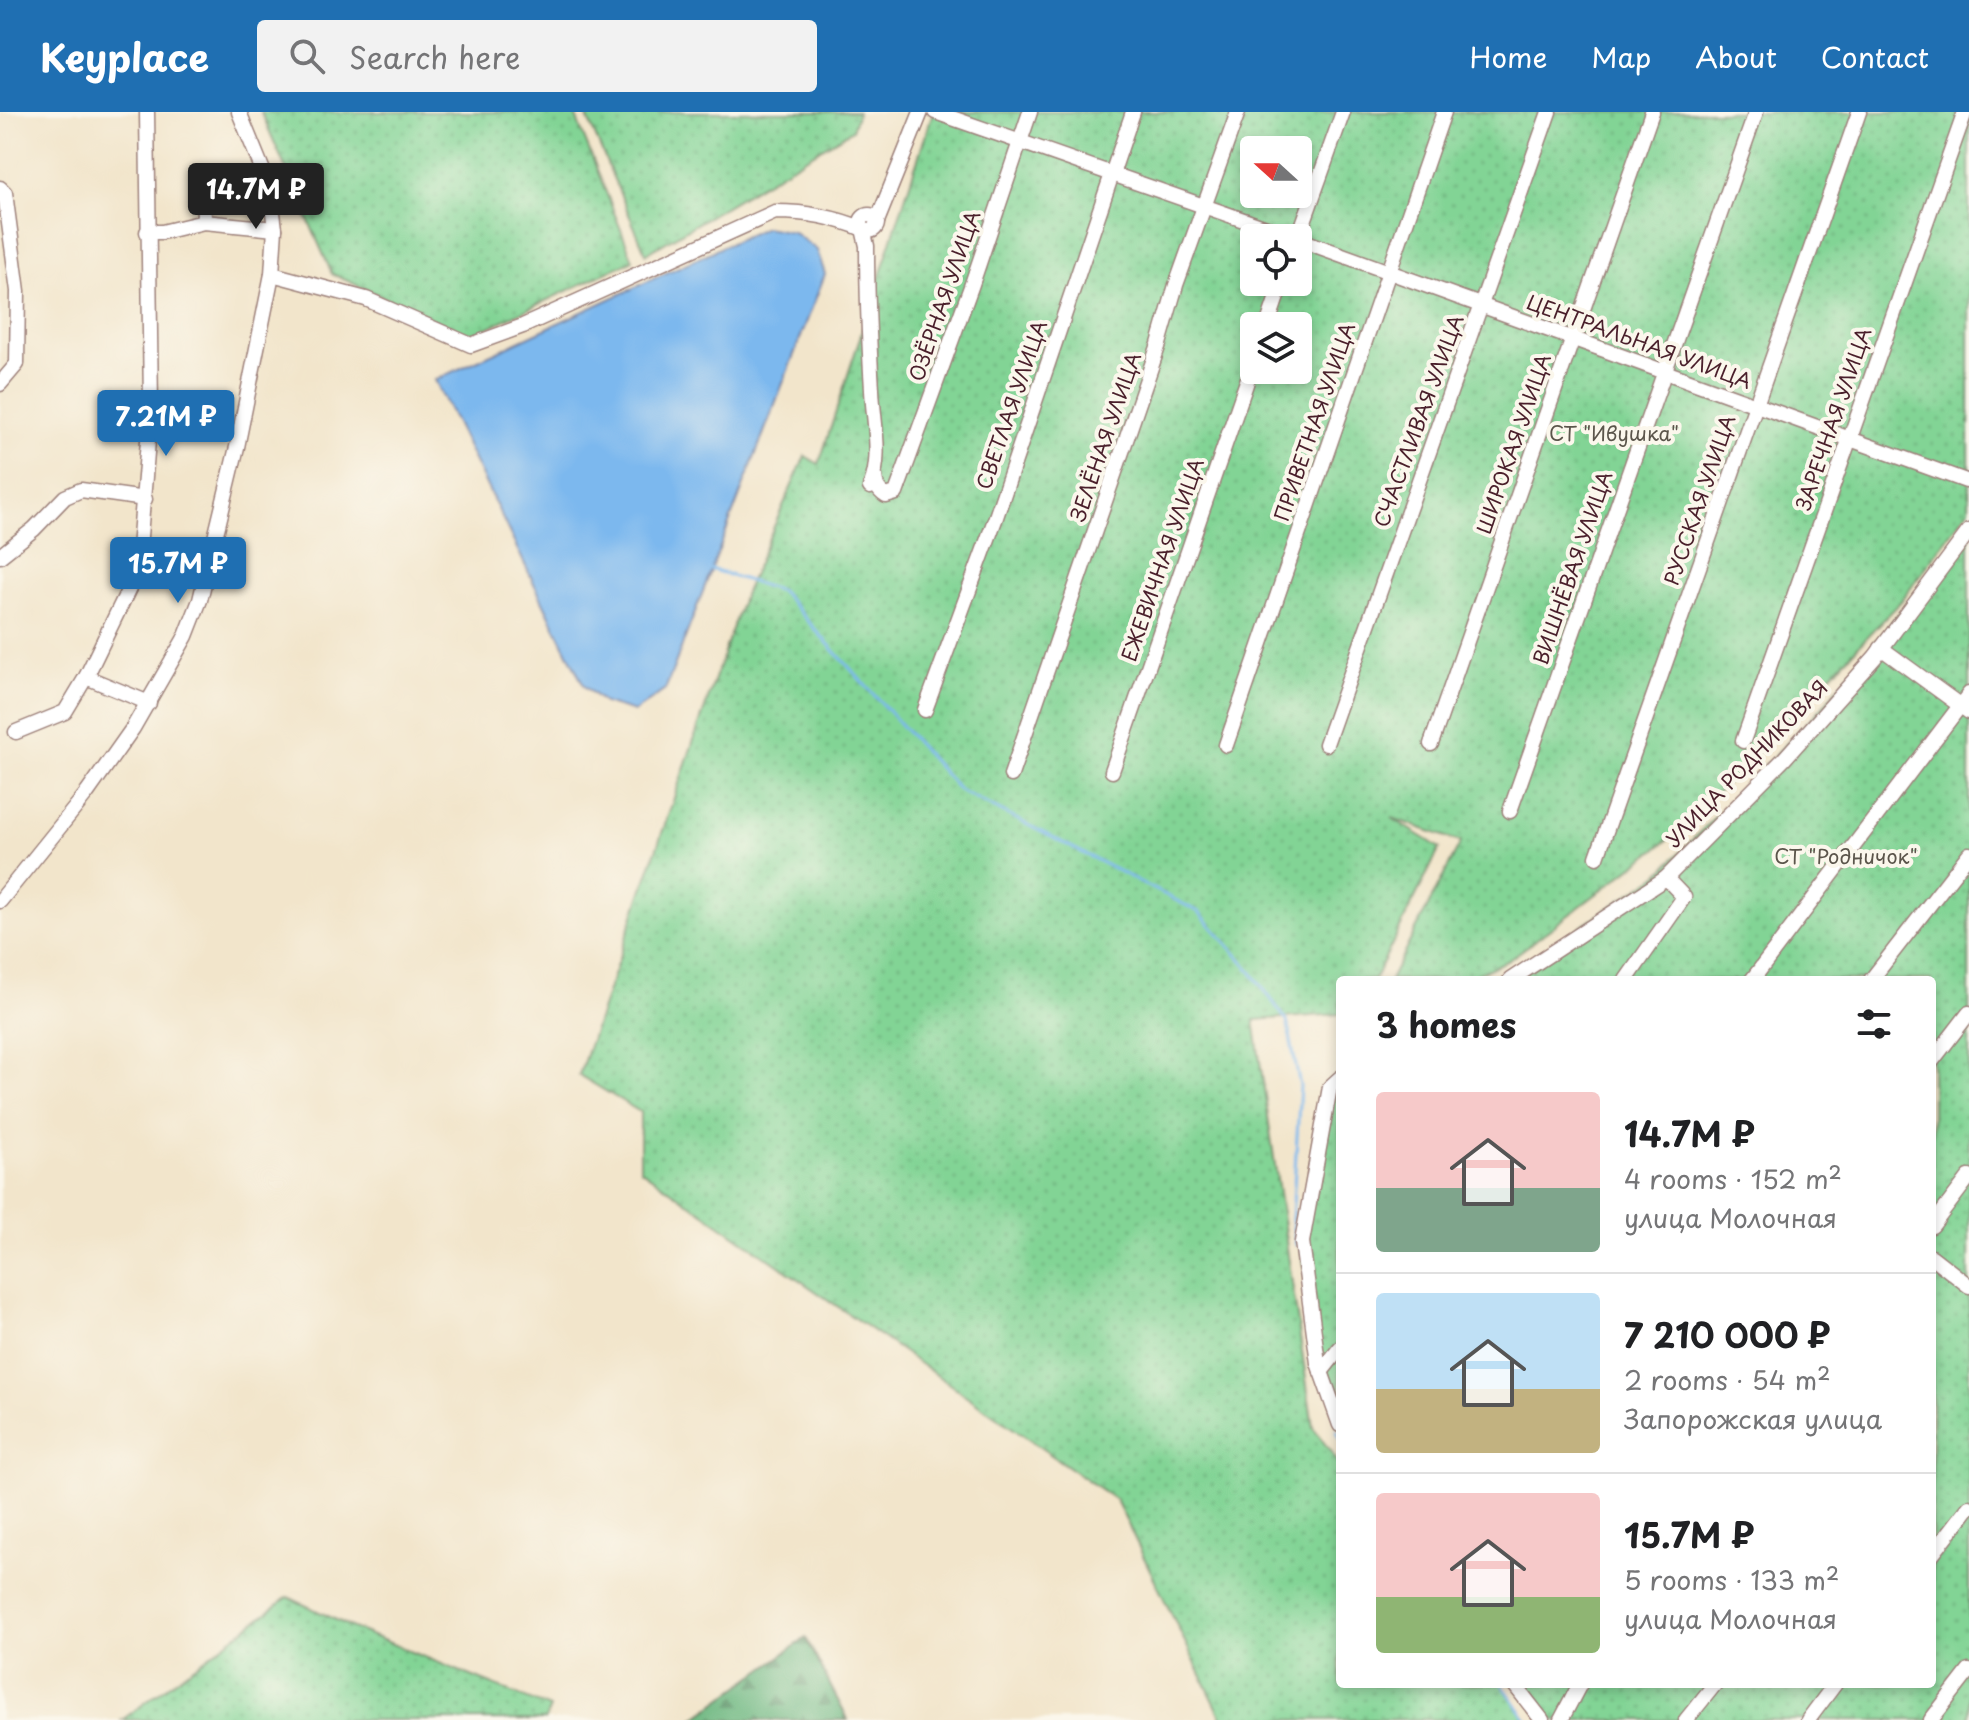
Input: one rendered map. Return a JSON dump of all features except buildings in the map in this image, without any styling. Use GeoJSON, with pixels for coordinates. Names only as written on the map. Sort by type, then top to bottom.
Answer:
{"type":"FeatureCollection","features":[{"type":"Feature","properties":{"kind":"street"},"geometry":{"type":"LineString","coordinates":[[16,732],[65,712],[86,677],[137,572],[151,405],[147,112]]}},
{"type":"Feature","properties":{"kind":"street"},"geometry":{"type":"LineString","coordinates":[[0,901],[87,793],[149,703],[186,636],[200,600],[237,447],[272,274],[275,229],[270,188],[239,112]]}},
{"type":"Feature","properties":{"kind":"street"},"geometry":{"type":"LineString","coordinates":[[272,274],[366,299],[471,345],[523,326],[775,212],[799,212],[870,222],[888,197],[921,112]]}},
{"type":"Feature","properties":{"kind":"street","name":"ЦЕНТРАЛЬНАЯ УЛИЦА"},"geometry":{"type":"LineString","coordinates":[[935,112],[1255,224]]}},
{"type":"Feature","properties":{"kind":"street","name":"ОЗЁРНАЯ УЛИЦА"},"geometry":{"type":"LineString","coordinates":[[870,222],[867,246],[877,451],[873,482],[886,496],[896,493],[1030,112]]}},
{"type":"Feature","properties":{"kind":"street","name":"СВЕТЛАЯ УЛИЦА"},"geometry":{"type":"LineString","coordinates":[[925,710],[996,517],[1133,112]]}},
{"type":"Feature","properties":{"kind":"street","name":"ЗЕЛЁНАЯ УЛИЦА"},"geometry":{"type":"LineString","coordinates":[[1011,775],[1238,112]]}},
{"type":"Feature","properties":{"kind":"street"},"geometry":{"type":"LineString","coordinates":[[1302,224],[1343,112]]}},
{"type":"Feature","properties":{"kind":"street","name":"ПРИВЕТНАЯ УЛИЦА"},"geometry":{"type":"LineString","coordinates":[[1226,745],[1444,112]]}},
{"type":"Feature","properties":{"kind":"street","name":"СЧАСТЛИВАЯ УЛИЦА"},"geometry":{"type":"LineString","coordinates":[[1326,744],[1549,112]]}},
{"type":"Feature","properties":{"kind":"street","name":"ШИРОКАЯ УЛИЦА"},"geometry":{"type":"LineString","coordinates":[[1431,744],[1652,112]]}},
{"type":"Feature","properties":{"kind":"street","name":"ВИШНЁВАЯ УЛИЦА"},"geometry":{"type":"LineString","coordinates":[[1510,811],[1756,112]]}},
{"type":"Feature","properties":{"kind":"street","name":"РУССКАЯ УЛИЦА"},"geometry":{"type":"LineString","coordinates":[[1597,857],[1859,112]]}},
{"type":"Feature","properties":{"kind":"street","name":"ЗАРЕЧНАЯ УЛИЦА"},"geometry":{"type":"LineString","coordinates":[[1743,741],[1965,112]]}},
{"type":"Feature","properties":{"kind":"street"},"geometry":{"type":"LineString","coordinates":[[203,181],[204,222]]}},
{"type":"Feature","properties":{"kind":"street"},"geometry":{"type":"LineString","coordinates":[[0,188],[5,193],[18,291],[17,364],[0,384]]}},
{"type":"Feature","properties":{"kind":"street"},"geometry":{"type":"LineString","coordinates":[[147,232],[162,232],[204,222],[275,229]]}},
{"type":"Feature","properties":{"kind":"street","name":"ЦЕНТРАЛЬНАЯ УЛИЦА"},"geometry":{"type":"LineString","coordinates":[[1312,244],[1966,481]]}},
{"type":"Feature","properties":{"kind":"street","name":"ЕЖЕВИЧНАЯ УЛИЦА"},"geometry":{"type":"LineString","coordinates":[[1112,771],[1246,384]]}},
{"type":"Feature","properties":{"kind":"street"},"geometry":{"type":"LineString","coordinates":[[0,556],[34,529],[65,497],[81,490],[145,499]]}},
{"type":"Feature","properties":{"kind":"street","name":"УЛИЦА РОДНИКОВАЯ"},"geometry":{"type":"LineString","coordinates":[[1516,976],[1666,878],[1784,759],[1881,648],[1969,531]]}},
{"type":"Feature","properties":{"kind":"street"},"geometry":{"type":"LineString","coordinates":[[1755,976],[1966,704],[1881,648]]}},
{"type":"Feature","properties":{"kind":"street"},"geometry":{"type":"LineString","coordinates":[[86,677],[149,703]]}},
{"type":"Feature","properties":{"kind":"street"},"geometry":{"type":"LineString","coordinates":[[1874,976],[1969,854]]}},
{"type":"Feature","properties":{"kind":"street"},"geometry":{"type":"LineString","coordinates":[[1629,976],[1684,897],[1666,878]]}},
{"type":"Feature","properties":{"kind":"street"},"geometry":{"type":"LineString","coordinates":[[1936,1056],[1969,1013]]}},
{"type":"Feature","properties":{"kind":"street"},"geometry":{"type":"LineString","coordinates":[[1336,1082],[1330,1087],[1302,1242],[1321,1372],[1336,1414]]}},
{"type":"Feature","properties":{"kind":"street"},"geometry":{"type":"LineString","coordinates":[[1325,1115],[1336,1111]]}},
{"type":"Feature","properties":{"kind":"street"},"geometry":{"type":"LineString","coordinates":[[1936,1221],[1969,1177]]}},
{"type":"Feature","properties":{"kind":"street"},"geometry":{"type":"LineString","coordinates":[[1936,1260],[1969,1286]]}},
{"type":"Feature","properties":{"kind":"street"},"geometry":{"type":"LineString","coordinates":[[1321,1372],[1336,1353]]}},
{"type":"Feature","properties":{"kind":"street"},"geometry":{"type":"LineString","coordinates":[[1936,1550],[1969,1507]]}},
{"type":"Feature","properties":{"kind":"street"},"geometry":{"type":"LineString","coordinates":[[1931,1720],[1969,1671]]}},
{"type":"Feature","properties":{"kind":"street"},"geometry":{"type":"LineString","coordinates":[[1517,1688],[1542,1720]]}},
{"type":"Feature","properties":{"kind":"street"},"geometry":{"type":"LineString","coordinates":[[1561,1720],[1578,1688]]}},
{"type":"Feature","properties":{"kind":"street"},"geometry":{"type":"LineString","coordinates":[[1686,1720],[1712,1688]]}},
{"type":"Feature","properties":{"kind":"street"},"geometry":{"type":"LineString","coordinates":[[1808,1720],[1832,1688]]}},
{"type":"Feature","properties":{"kind":"green space"},"geometry":{"type":"Polygon","coordinates":[[[261,112],[574,112],[633,260],[470,336],[332,274],[261,112]]]}},
{"type":"Feature","properties":{"kind":"green space"},"geometry":{"type":"Polygon","coordinates":[[[585,112],[858,112],[852,130],[646,254],[585,112]]]}},
{"type":"Feature","properties":{"kind":"green space","name":"СТ \"Ивушка\""},"geometry":{"type":"Polygon","coordinates":[[[933,112],[1969,112],[1969,509],[1901,601],[1752,759],[1664,843],[1509,960],[1473,976],[1392,976],[1461,842],[1392,818],[1440,848],[1376,976],[1336,976],[1336,1014],[1254,1020],[1313,1427],[1336,1459],[1336,1688],[1504,1688],[1527,1719],[1223,1720],[1116,1500],[640,1169],[640,1112],[579,1075],[743,597],[805,456],[819,464],[933,112]]]}},
{"type":"Feature","properties":{"kind":"green space","name":"СТ \"Родничок\""},"geometry":{"type":"Polygon","coordinates":[[[1969,527],[1969,1720],[1547,1720],[1522,1688],[1936,1688],[1936,976],[1508,976],[1658,875],[1823,706],[1969,527]]]}},
{"type":"Feature","properties":{"kind":"green space"},"geometry":{"type":"Polygon","coordinates":[[[1336,1076],[1336,1398],[1319,1350],[1301,1248],[1320,1090],[1336,1076]]]}},
{"type":"Feature","properties":{"kind":"green space"},"geometry":{"type":"Polygon","coordinates":[[[288,1597],[353,1628],[550,1708],[545,1720],[122,1720],[288,1597]]]}},
{"type":"Feature","properties":{"kind":"green space"},"geometry":{"type":"Polygon","coordinates":[[[806,1638],[848,1720],[692,1720],[806,1638]]]}},
{"type":"Feature","properties":{"kind":"water"},"geometry":{"type":"Polygon","coordinates":[[[765,227],[793,232],[817,250],[825,274],[665,690],[634,712],[604,703],[584,686],[435,380],[765,227]]]}},
{"type":"Feature","properties":{"kind":"waterway"},"geometry":{"type":"LineString","coordinates":[[710,569],[781,591],[959,790],[1199,912],[1247,966],[1287,1021],[1300,1086],[1292,1220],[1296,1245]]}},
{"type":"Feature","properties":{"kind":"waterway"},"geometry":{"type":"LineString","coordinates":[[1505,1688],[1527,1720]]}}]}
